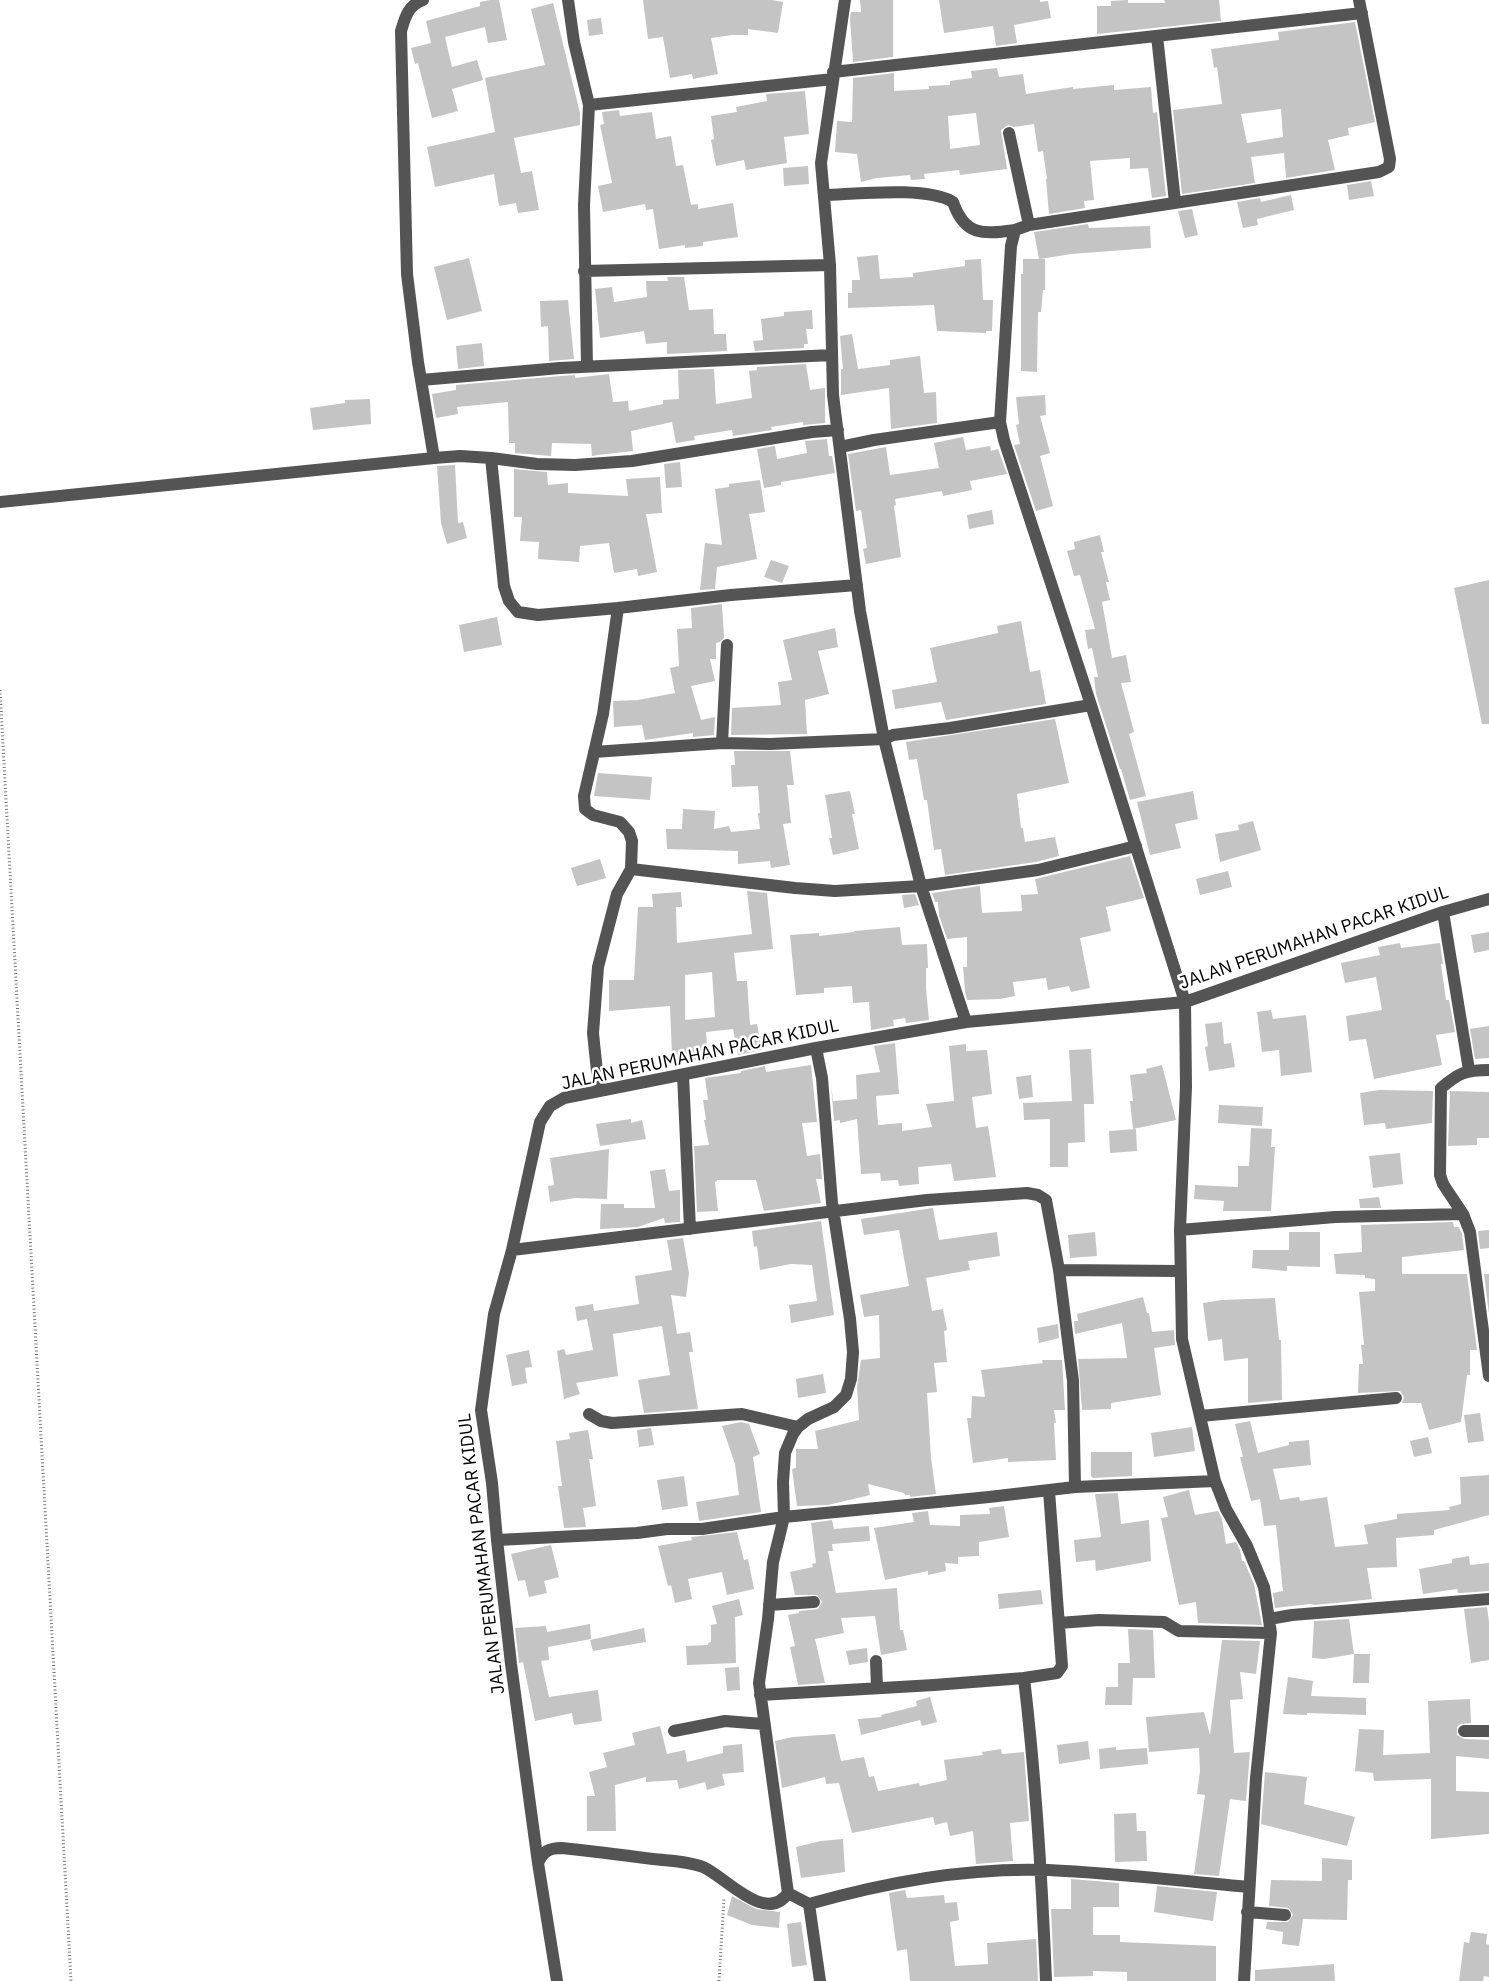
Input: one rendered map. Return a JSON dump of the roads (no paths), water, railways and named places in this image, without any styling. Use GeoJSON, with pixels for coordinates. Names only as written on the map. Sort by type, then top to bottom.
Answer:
{"type":"FeatureCollection","features":[{"type":"Feature","properties":{"kind":"street"},"geometry":{"type":"LineString","coordinates":[[423,0],[407,11],[401,31],[407,274],[420,380],[434,458]]}},
{"type":"Feature","properties":{"kind":"street"},"geometry":{"type":"LineString","coordinates":[[568,0],[574,42],[589,105],[584,205],[587,366]]}},
{"type":"Feature","properties":{"kind":"street"},"geometry":{"type":"LineString","coordinates":[[845,0],[821,163],[830,264],[833,395],[857,585],[884,739],[921,886],[966,1022]]}},
{"type":"Feature","properties":{"kind":"street"},"geometry":{"type":"LineString","coordinates":[[589,105],[1157,36],[1361,6],[1390,159],[1389,167],[1378,172],[1175,202],[990,233],[969,228],[958,216],[953,202],[935,195],[917,192],[824,195]]}},
{"type":"Feature","properties":{"kind":"street"},"geometry":{"type":"LineString","coordinates":[[1157,36],[1175,202]]}},
{"type":"Feature","properties":{"kind":"street"},"geometry":{"type":"LineString","coordinates":[[1009,134],[1029,225]]}},
{"type":"Feature","properties":{"kind":"street"},"geometry":{"type":"LineString","coordinates":[[1015,230],[1011,246],[1000,422],[1004,440],[1091,705],[1185,1002],[1186,1086],[1180,1230],[1182,1339],[1215,1481],[1226,1509],[1248,1546],[1264,1587],[1271,1633],[1256,1778],[1244,1981]]}},
{"type":"Feature","properties":{"kind":"street"},"geometry":{"type":"LineString","coordinates":[[584,271],[830,264]]}},
{"type":"Feature","properties":{"kind":"street"},"geometry":{"type":"LineString","coordinates":[[420,380],[587,366],[832,355]]}},
{"type":"Feature","properties":{"kind":"street"},"geometry":{"type":"LineString","coordinates":[[840,447],[874,440],[1000,422]]}},
{"type":"Feature","properties":{"kind":"street"},"geometry":{"type":"LineString","coordinates":[[0,502],[460,456],[537,464],[575,465],[632,461],[812,432],[838,430]]}},
{"type":"Feature","properties":{"kind":"street"},"geometry":{"type":"LineString","coordinates":[[491,458],[504,586],[509,601],[518,612],[538,614],[618,608],[731,595],[857,585]]}},
{"type":"Feature","properties":{"kind":"street"},"geometry":{"type":"LineString","coordinates":[[599,1091],[593,1033],[598,967],[618,894],[631,868],[632,841],[629,832],[620,822],[593,815],[585,809],[584,796],[603,714],[618,608]]}},
{"type":"Feature","properties":{"kind":"street"},"geometry":{"type":"LineString","coordinates":[[722,743],[727,645]]}},
{"type":"Feature","properties":{"kind":"street"},"geometry":{"type":"LineString","coordinates":[[594,752],[722,743],[770,744],[884,739],[893,735],[950,728],[1091,705]]}},
{"type":"Feature","properties":{"kind":"street"},"geometry":{"type":"LineString","coordinates":[[631,868],[836,891],[921,886],[1038,870],[1136,846]]}},
{"type":"Feature","properties":{"kind":"street","name":"JALAN PERUMAHAN PACAR KIDUL"},"geometry":{"type":"LineString","coordinates":[[557,1981],[538,1863],[497,1540],[492,1483],[481,1410],[494,1314],[512,1250],[540,1122],[550,1106],[564,1098],[816,1048],[966,1022],[1185,1002],[1443,912],[1489,899]]}},
{"type":"Feature","properties":{"kind":"street"},"geometry":{"type":"LineString","coordinates":[[1443,912],[1469,1070]]}},
{"type":"Feature","properties":{"kind":"street"},"geometry":{"type":"LineString","coordinates":[[788,1893],[763,1724],[759,1683],[773,1562],[784,1517],[783,1482],[785,1453],[798,1427],[808,1419],[834,1407],[846,1395],[851,1379],[853,1352],[834,1211],[822,1078],[816,1048]]}},
{"type":"Feature","properties":{"kind":"street"},"geometry":{"type":"LineString","coordinates":[[1489,1070],[1469,1070],[1454,1077],[1441,1088],[1440,1175],[1443,1184],[1463,1214],[1470,1232],[1489,1376]]}},
{"type":"Feature","properties":{"kind":"street"},"geometry":{"type":"LineString","coordinates":[[683,1075],[690,1229]]}},
{"type":"Feature","properties":{"kind":"street"},"geometry":{"type":"LineString","coordinates":[[512,1250],[927,1200],[1028,1193],[1038,1196],[1046,1200],[1059,1270],[1073,1381],[1075,1487]]}},
{"type":"Feature","properties":{"kind":"street"},"geometry":{"type":"LineString","coordinates":[[1180,1230],[1335,1217],[1463,1214]]}},
{"type":"Feature","properties":{"kind":"street"},"geometry":{"type":"LineString","coordinates":[[1059,1270],[1180,1271]]}},
{"type":"Feature","properties":{"kind":"street"},"geometry":{"type":"LineString","coordinates":[[1200,1416],[1396,1398]]}},
{"type":"Feature","properties":{"kind":"street"},"geometry":{"type":"LineString","coordinates":[[589,1414],[601,1421],[612,1423],[742,1414],[798,1427]]}},
{"type":"Feature","properties":{"kind":"street"},"geometry":{"type":"LineString","coordinates":[[497,1540],[638,1533],[667,1529],[702,1529],[784,1517],[1075,1487],[1215,1481]]}},
{"type":"Feature","properties":{"kind":"street"},"geometry":{"type":"LineString","coordinates":[[760,1695],[1024,1678],[1060,1670],[1062,1666],[1049,1491]]}},
{"type":"Feature","properties":{"kind":"street"},"geometry":{"type":"LineString","coordinates":[[1269,1619],[1292,1615],[1489,1599]]}},
{"type":"Feature","properties":{"kind":"street"},"geometry":{"type":"LineString","coordinates":[[768,1605],[814,1602]]}},
{"type":"Feature","properties":{"kind":"street"},"geometry":{"type":"LineString","coordinates":[[1059,1623],[1099,1620],[1164,1622],[1179,1631],[1271,1633]]}},
{"type":"Feature","properties":{"kind":"street"},"geometry":{"type":"LineString","coordinates":[[876,1661],[878,1688]]}},
{"type":"Feature","properties":{"kind":"street"},"geometry":{"type":"LineString","coordinates":[[1024,1678],[1034,1764],[1042,1870],[1046,1981]]}},
{"type":"Feature","properties":{"kind":"street"},"geometry":{"type":"LineString","coordinates":[[674,1731],[725,1721],[763,1724]]}},
{"type":"Feature","properties":{"kind":"street"},"geometry":{"type":"LineString","coordinates":[[1464,1731],[1489,1731]]}},
{"type":"Feature","properties":{"kind":"street"},"geometry":{"type":"LineString","coordinates":[[538,1863],[542,1854],[547,1850],[562,1848],[688,1863],[702,1866],[750,1898],[769,1904],[778,1903],[788,1893]]}},
{"type":"Feature","properties":{"kind":"street"},"geometry":{"type":"LineString","coordinates":[[788,1893],[809,1904],[866,1888],[959,1873],[1042,1870],[1249,1887]]}},
{"type":"Feature","properties":{"kind":"street"},"geometry":{"type":"LineString","coordinates":[[809,1904],[820,1981]]}},
{"type":"Feature","properties":{"kind":"street"},"geometry":{"type":"LineString","coordinates":[[1248,1912],[1285,1915]]}}]}
